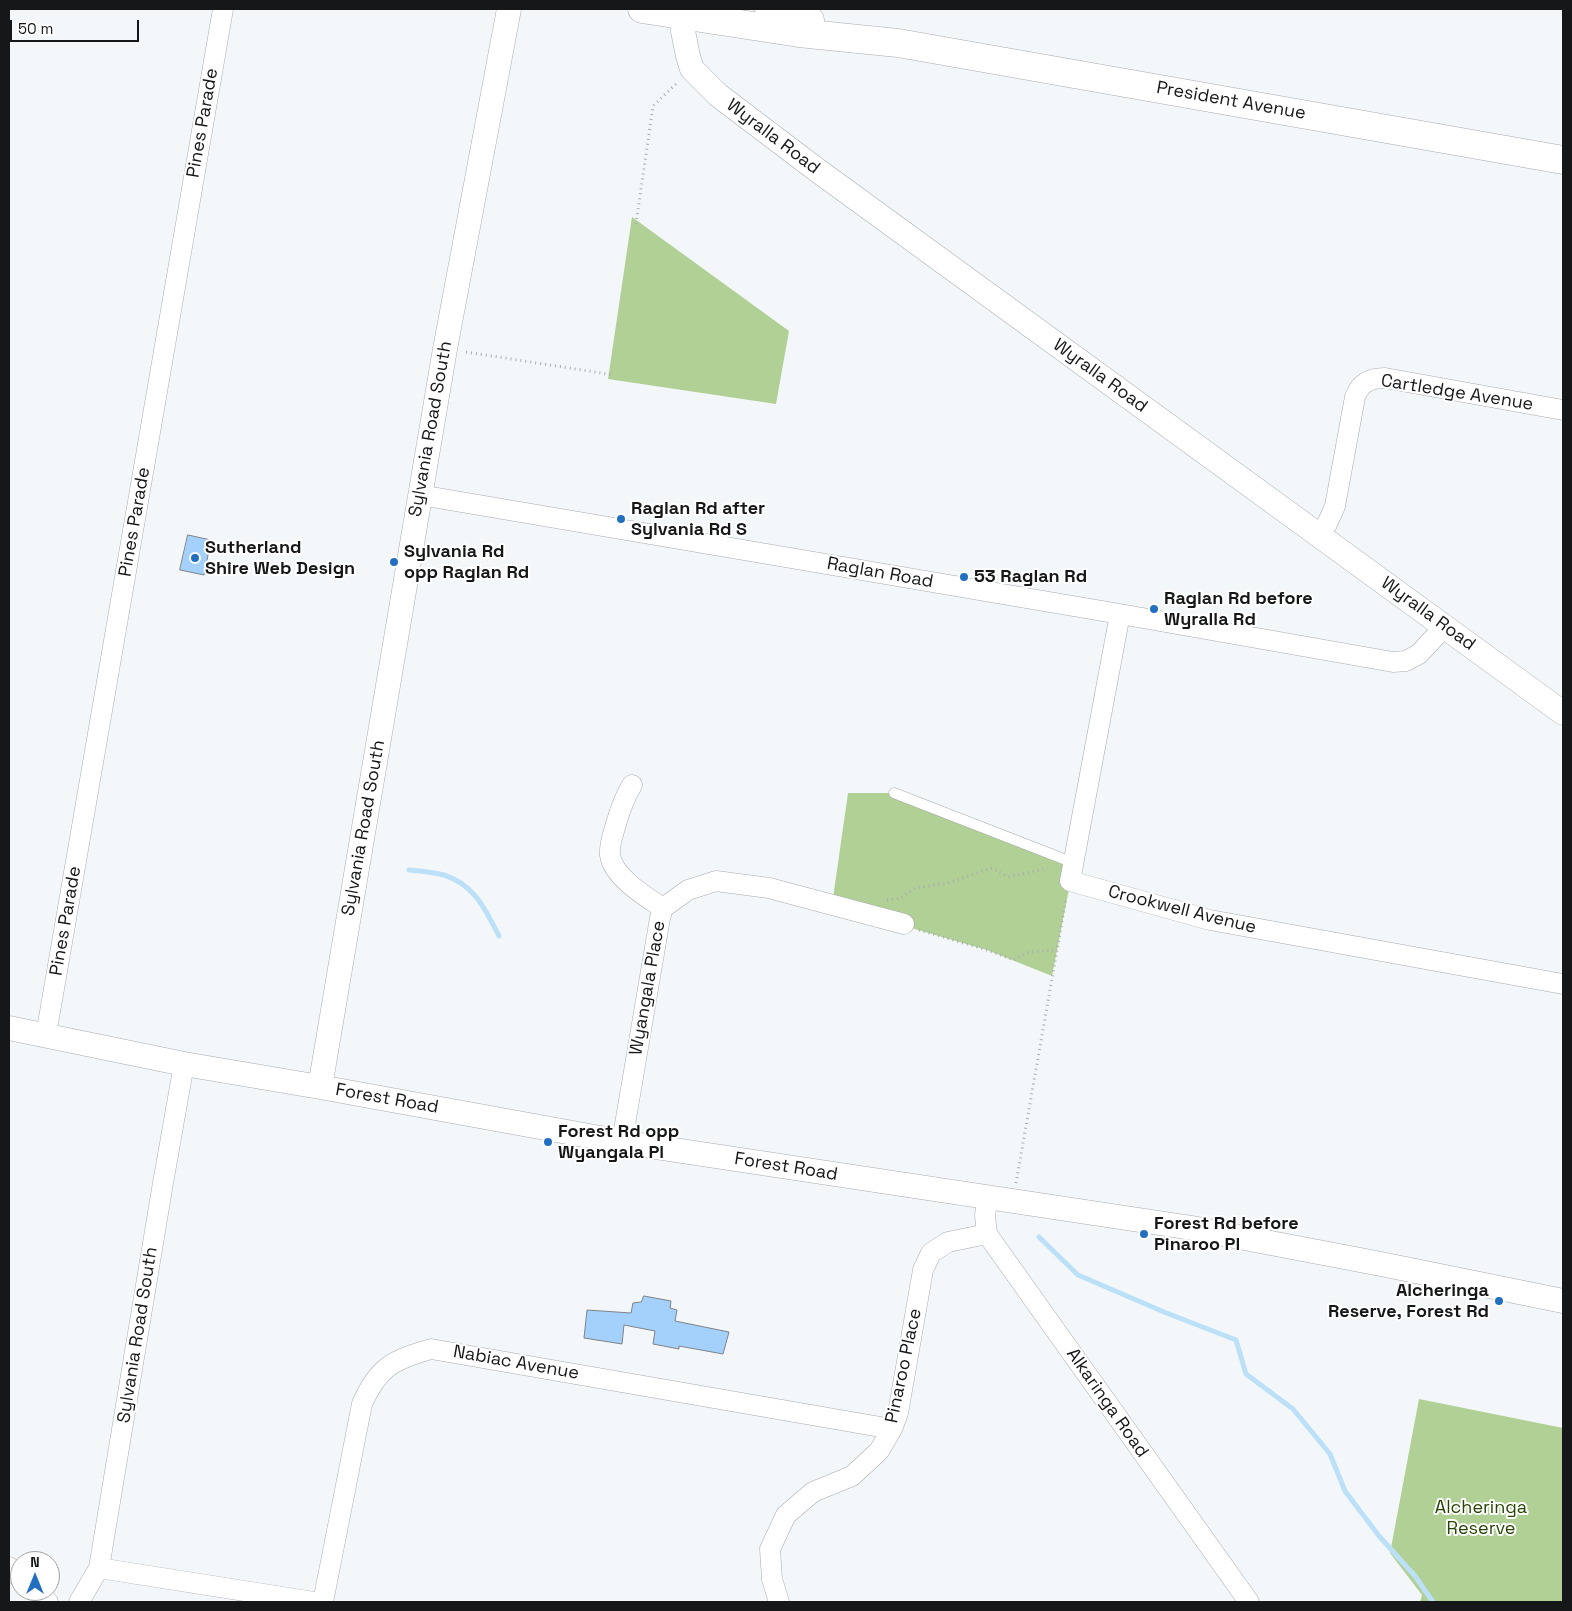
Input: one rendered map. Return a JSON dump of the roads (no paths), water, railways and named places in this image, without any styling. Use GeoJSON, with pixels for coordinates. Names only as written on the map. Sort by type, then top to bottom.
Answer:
{"type":"FeatureCollection","features":[{"type":"Feature","properties":{"kind":"main road","name":"President Avenue"},"geometry":{"type":"LineString","coordinates":[[642,9],[686,12],[798,33],[898,43],[1563,160]]}},
{"type":"Feature","properties":{"kind":"main road","name":"President Avenue"},"geometry":{"type":"LineString","coordinates":[[769,9],[898,43]]}},
{"type":"Feature","properties":{"kind":"street","name":"Pines Parade"},"geometry":{"type":"LineString","coordinates":[[46,1035],[223,9]]}},
{"type":"Feature","properties":{"kind":"street","name":"Sylvania Road South"},"geometry":{"type":"LineString","coordinates":[[320,1087],[444,349],[509,9]]}},
{"type":"Feature","properties":{"kind":"street","name":"Wyralla Road"},"geometry":{"type":"LineString","coordinates":[[686,12],[685,44],[692,69],[718,95],[817,170],[1563,713]]}},
{"type":"Feature","properties":{"kind":"street","name":"Cartledge Avenue"},"geometry":{"type":"LineString","coordinates":[[1318,535],[1327,524],[1335,506],[1355,397],[1357,391],[1366,382],[1377,378],[1385,378],[1563,410]]}},
{"type":"Feature","properties":{"kind":"street","name":"Raglan Road"},"geometry":{"type":"LineString","coordinates":[[420,495],[1393,662],[1406,661],[1419,654],[1444,626]]}},
{"type":"Feature","properties":{"kind":"street"},"geometry":{"type":"LineString","coordinates":[[1072,872],[1120,614]]}},
{"type":"Feature","properties":{"kind":"street"},"geometry":{"type":"LineString","coordinates":[[632,785],[622,801],[610,844],[610,857],[615,869],[638,892],[663,908]]}},
{"type":"Feature","properties":{"kind":"street","name":"Crookwell Avenue"},"geometry":{"type":"LineString","coordinates":[[1072,872],[1210,920],[1563,984]]}},
{"type":"Feature","properties":{"kind":"street","name":"Wyangala Place"},"geometry":{"type":"LineString","coordinates":[[622,1142],[663,908],[688,890],[716,881],[769,888],[904,924]]}},
{"type":"Feature","properties":{"kind":"street","name":"Forest Road"},"geometry":{"type":"LineString","coordinates":[[9,1028],[184,1064],[622,1142],[1201,1230],[1372,1262],[1563,1301]]}},
{"type":"Feature","properties":{"kind":"street","name":"Sylvania Road South"},"geometry":{"type":"LineString","coordinates":[[80,1602],[99,1568],[184,1064]]}},
{"type":"Feature","properties":{"kind":"street"},"geometry":{"type":"LineString","coordinates":[[987,1234],[985,1215],[988,1197]]}},
{"type":"Feature","properties":{"kind":"street","name":"Pinaroo Place"},"geometry":{"type":"LineString","coordinates":[[779,1602],[772,1579],[770,1549],[786,1515],[813,1492],[852,1476],[879,1451],[892,1429],[898,1412],[923,1270],[931,1253],[948,1242],[987,1234]]}},
{"type":"Feature","properties":{"kind":"street","name":"Alkaringa Road"},"geometry":{"type":"LineString","coordinates":[[987,1234],[1249,1602]]}},
{"type":"Feature","properties":{"kind":"street","name":"Nabiac Avenue"},"geometry":{"type":"LineString","coordinates":[[323,1602],[362,1404],[370,1384],[387,1367],[407,1356],[431,1348],[892,1429]]}},
{"type":"Feature","properties":{"kind":"street"},"geometry":{"type":"LineString","coordinates":[[99,1568],[314,1602]]}},
{"type":"Feature","properties":{"kind":"lane"},"geometry":{"type":"LineString","coordinates":[[894,793],[1072,872]]}},
{"type":"Feature","properties":{"kind":"waterway"},"geometry":{"type":"LineString","coordinates":[[409,870],[444,875],[464,885],[484,907],[499,936]]}},
{"type":"Feature","properties":{"kind":"waterway"},"geometry":{"type":"LineString","coordinates":[[1039,1237],[1078,1275],[1236,1340],[1246,1374],[1293,1409],[1330,1454],[1345,1491],[1379,1536],[1415,1576],[1433,1602]]}},
{"type":"Feature","properties":{"kind":"place","name":"Raglan Rd after Sylvania Rd S"},"geometry":{"type":"Point","coordinates":[621,519]}},
{"type":"Feature","properties":{"kind":"place","name":"Sutherland Shire Web Design"},"geometry":{"type":"Point","coordinates":[195,558]}},
{"type":"Feature","properties":{"kind":"place","name":"Sylvania Rd opp Raglan Rd"},"geometry":{"type":"Point","coordinates":[394,562]}},
{"type":"Feature","properties":{"kind":"place","name":"53 Raglan Rd"},"geometry":{"type":"Point","coordinates":[964,577]}},
{"type":"Feature","properties":{"kind":"place","name":"Raglan Rd before Wyralla Rd"},"geometry":{"type":"Point","coordinates":[1154,609]}},
{"type":"Feature","properties":{"kind":"place","name":"Forest Rd opp Wyangala Pl"},"geometry":{"type":"Point","coordinates":[548,1142]}},
{"type":"Feature","properties":{"kind":"place","name":"Forest Rd before Pinaroo Pl"},"geometry":{"type":"Point","coordinates":[1144,1234]}},
{"type":"Feature","properties":{"kind":"place","name":"Alcheringa Reserve, Forest Rd"},"geometry":{"type":"Point","coordinates":[1499,1301]}},
{"type":"Feature","properties":{"kind":"park label","name":"Alcheringa Reserve"},"geometry":{"type":"Point","coordinates":[1481,1518]}}]}
